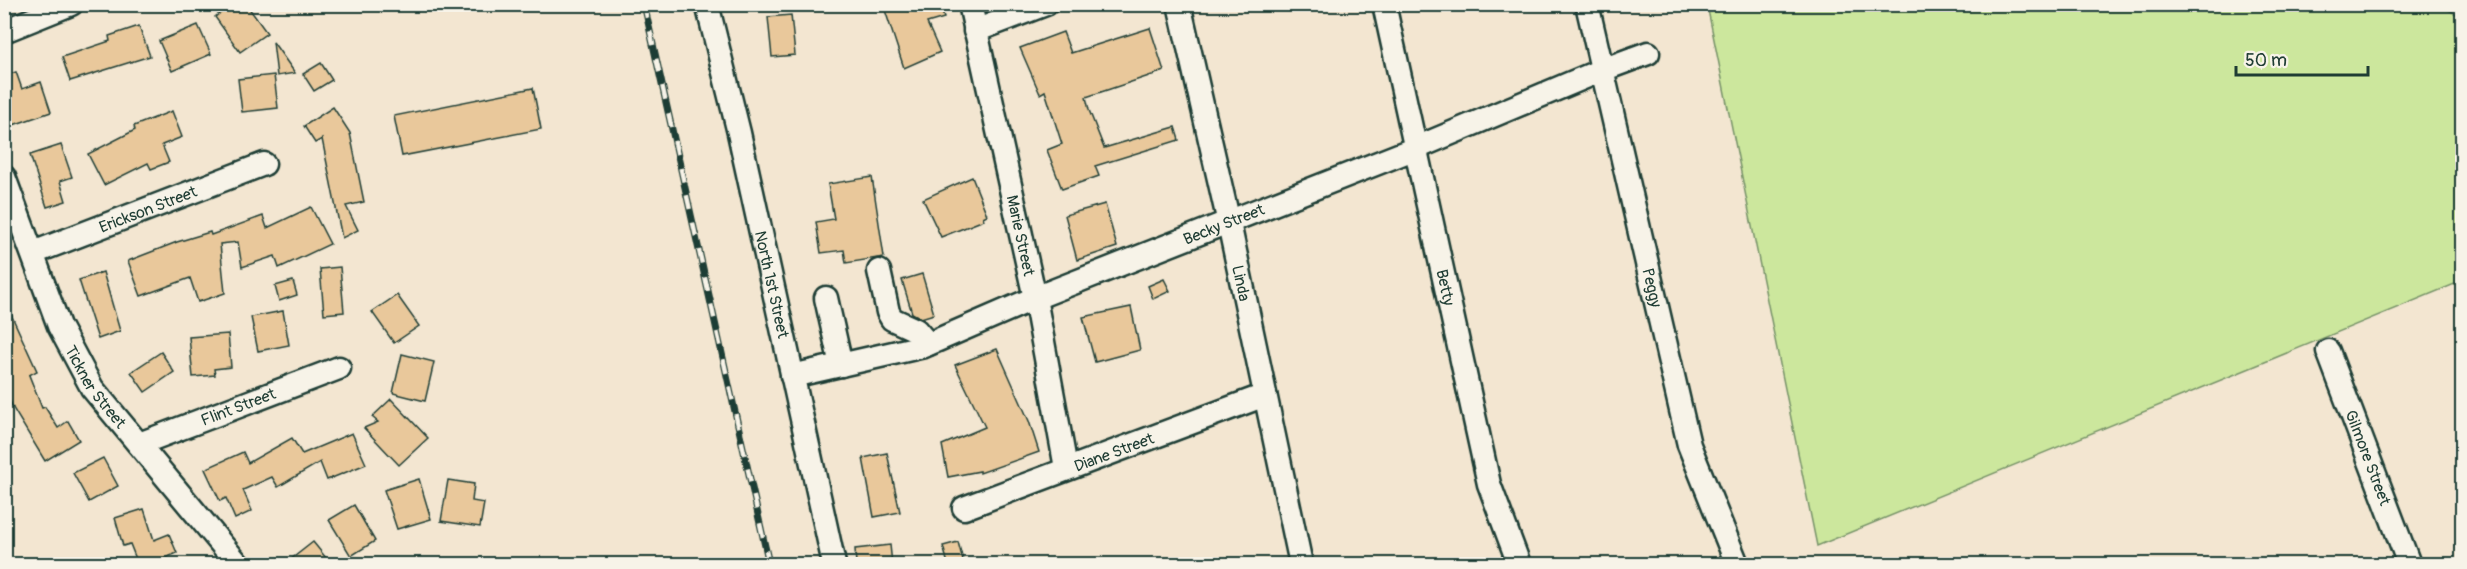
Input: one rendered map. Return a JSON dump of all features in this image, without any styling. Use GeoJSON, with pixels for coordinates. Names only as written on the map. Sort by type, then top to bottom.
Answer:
{"type":"FeatureCollection","features":[{"type":"Feature","properties":{"kind":"street"},"geometry":{"type":"LineString","coordinates":[[4,31],[71,4]]}},
{"type":"Feature","properties":{"kind":"street","name":"North 1st Street"},"geometry":{"type":"LineString","coordinates":[[707,4],[739,133],[834,564]]}},
{"type":"Feature","properties":{"kind":"street","name":"Marie Street"},"geometry":{"type":"LineString","coordinates":[[970,4],[1035,298],[1066,468]]}},
{"type":"Feature","properties":{"kind":"street"},"geometry":{"type":"LineString","coordinates":[[975,31],[1046,4]]}},
{"type":"Feature","properties":{"kind":"street","name":"Linda"},"geometry":{"type":"LineString","coordinates":[[1179,4],[1301,564]]}},
{"type":"Feature","properties":{"kind":"street","name":"Betty"},"geometry":{"type":"LineString","coordinates":[[1384,4],[1489,484],[1519,564]]}},
{"type":"Feature","properties":{"kind":"street","name":"Peggy"},"geometry":{"type":"LineString","coordinates":[[1587,4],[1689,445],[1737,564]]}},
{"type":"Feature","properties":{"kind":"street","name":"Becky Street"},"geometry":{"type":"LineString","coordinates":[[792,376],[928,344],[1035,298],[1416,148],[1648,53]]}},
{"type":"Feature","properties":{"kind":"street","name":"Erickson Street"},"geometry":{"type":"LineString","coordinates":[[33,253],[264,164]]}},
{"type":"Feature","properties":{"kind":"street","name":"Tickner Street"},"geometry":{"type":"LineString","coordinates":[[4,177],[10,208],[33,253],[59,326],[92,388],[238,564]]}},
{"type":"Feature","properties":{"kind":"street"},"geometry":{"type":"LineString","coordinates":[[879,271],[888,312],[892,319],[916,330],[928,344]]}},
{"type":"Feature","properties":{"kind":"street"},"geometry":{"type":"LineString","coordinates":[[826,298],[841,365]]}},
{"type":"Feature","properties":{"kind":"street","name":"Gilmore Street"},"geometry":{"type":"LineString","coordinates":[[2328,351],[2409,564]]}},
{"type":"Feature","properties":{"kind":"street","name":"Flint Street"},"geometry":{"type":"LineString","coordinates":[[140,444],[339,368]]}},
{"type":"Feature","properties":{"kind":"street","name":"Diane Street"},"geometry":{"type":"LineString","coordinates":[[964,508],[1265,394]]}},
{"type":"Feature","properties":{"kind":"green space"},"geometry":{"type":"Polygon","coordinates":[[[1707,5],[2439,5],[2462,17],[2462,281],[1817,546],[1707,5]]]}},
{"type":"Feature","properties":{"kind":"building"},"geometry":{"type":"Polygon","coordinates":[[[233,4],[246,4],[267,33],[240,52],[215,17],[233,4]]]}},
{"type":"Feature","properties":{"kind":"building"},"geometry":{"type":"Polygon","coordinates":[[[883,4],[939,4],[944,18],[927,23],[940,52],[904,68],[883,4]]]}},
{"type":"Feature","properties":{"kind":"building"},"geometry":{"type":"Polygon","coordinates":[[[791,15],[795,55],[772,57],[768,17],[791,15]]]}},
{"type":"Feature","properties":{"kind":"building"},"geometry":{"type":"Polygon","coordinates":[[[198,25],[211,54],[172,71],[159,41],[198,25]]]}},
{"type":"Feature","properties":{"kind":"building"},"geometry":{"type":"Polygon","coordinates":[[[139,26],[150,56],[70,81],[62,57],[110,41],[109,36],[139,26]]]}},
{"type":"Feature","properties":{"kind":"building"},"geometry":{"type":"Polygon","coordinates":[[[1150,28],[1164,71],[1086,97],[1089,110],[1104,148],[1175,127],[1179,140],[1095,166],[1099,176],[1062,189],[1047,150],[1062,144],[1045,91],[1040,94],[1020,48],[1063,32],[1071,53],[1150,28]]]}},
{"type":"Feature","properties":{"kind":"building"},"geometry":{"type":"Polygon","coordinates":[[[273,42],[295,73],[277,76],[273,42]]]}},
{"type":"Feature","properties":{"kind":"building"},"geometry":{"type":"Polygon","coordinates":[[[321,63],[332,80],[314,91],[303,74],[321,63]]]}},
{"type":"Feature","properties":{"kind":"building"},"geometry":{"type":"Polygon","coordinates":[[[16,72],[22,89],[41,82],[51,112],[13,125],[4,101],[4,76],[16,72]]]}},
{"type":"Feature","properties":{"kind":"building"},"geometry":{"type":"Polygon","coordinates":[[[274,75],[278,108],[242,112],[238,79],[274,75]]]}},
{"type":"Feature","properties":{"kind":"building"},"geometry":{"type":"Polygon","coordinates":[[[533,88],[541,129],[402,156],[394,116],[533,88]]]}},
{"type":"Feature","properties":{"kind":"building"},"geometry":{"type":"Polygon","coordinates":[[[333,107],[350,133],[364,202],[346,206],[358,230],[342,238],[322,139],[315,143],[304,126],[333,107]]]}},
{"type":"Feature","properties":{"kind":"building"},"geometry":{"type":"Polygon","coordinates":[[[172,111],[182,137],[162,145],[169,162],[151,169],[148,163],[104,185],[88,154],[135,130],[134,126],[172,111]]]}},
{"type":"Feature","properties":{"kind":"building"},"geometry":{"type":"Polygon","coordinates":[[[61,145],[72,177],[60,181],[66,201],[47,207],[30,155],[61,145]]]}},
{"type":"Feature","properties":{"kind":"building"},"geometry":{"type":"Polygon","coordinates":[[[872,177],[884,257],[846,263],[844,250],[821,253],[816,222],[834,219],[828,184],[872,177]]]}},
{"type":"Feature","properties":{"kind":"building"},"geometry":{"type":"Polygon","coordinates":[[[972,177],[987,215],[983,217],[984,220],[941,237],[923,199],[972,177]]]}},
{"type":"Feature","properties":{"kind":"building"},"geometry":{"type":"Polygon","coordinates":[[[1105,204],[1117,247],[1077,260],[1065,215],[1105,204]]]}},
{"type":"Feature","properties":{"kind":"building"},"geometry":{"type":"Polygon","coordinates":[[[311,207],[330,244],[279,268],[275,256],[242,267],[238,242],[220,244],[225,293],[198,302],[190,278],[141,296],[128,261],[177,242],[210,232],[211,235],[263,216],[267,228],[311,207]]]}},
{"type":"Feature","properties":{"kind":"building"},"geometry":{"type":"Polygon","coordinates":[[[340,267],[344,312],[324,314],[320,269],[340,267]]]}},
{"type":"Feature","properties":{"kind":"building"},"geometry":{"type":"Polygon","coordinates":[[[103,272],[120,331],[98,339],[79,280],[103,272]]]}},
{"type":"Feature","properties":{"kind":"building"},"geometry":{"type":"Polygon","coordinates":[[[922,274],[934,314],[921,318],[912,313],[902,280],[922,274]]]}},
{"type":"Feature","properties":{"kind":"building"},"geometry":{"type":"Polygon","coordinates":[[[1164,279],[1170,291],[1153,299],[1148,286],[1164,279]]]}},
{"type":"Feature","properties":{"kind":"building"},"geometry":{"type":"Polygon","coordinates":[[[293,281],[297,295],[279,301],[275,286],[293,281]]]}},
{"type":"Feature","properties":{"kind":"building"},"geometry":{"type":"Polygon","coordinates":[[[397,295],[419,326],[394,343],[372,312],[397,295]]]}},
{"type":"Feature","properties":{"kind":"building"},"geometry":{"type":"Polygon","coordinates":[[[4,299],[37,371],[29,375],[42,408],[45,407],[58,428],[68,421],[79,440],[45,461],[14,410],[4,388],[4,299]]]}},
{"type":"Feature","properties":{"kind":"building"},"geometry":{"type":"Polygon","coordinates":[[[1131,307],[1140,350],[1095,362],[1083,317],[1131,307]]]}},
{"type":"Feature","properties":{"kind":"building"},"geometry":{"type":"Polygon","coordinates":[[[283,311],[289,345],[258,351],[251,317],[283,311]]]}},
{"type":"Feature","properties":{"kind":"building"},"geometry":{"type":"Polygon","coordinates":[[[228,334],[231,367],[214,369],[215,375],[193,377],[189,337],[228,334]]]}},
{"type":"Feature","properties":{"kind":"building"},"geometry":{"type":"Polygon","coordinates":[[[997,349],[1029,421],[1039,452],[980,473],[980,471],[948,477],[942,445],[985,427],[955,365],[997,349]]]}},
{"type":"Feature","properties":{"kind":"building"},"geometry":{"type":"Polygon","coordinates":[[[161,352],[174,372],[145,392],[131,372],[161,352]]]}},
{"type":"Feature","properties":{"kind":"building"},"geometry":{"type":"Polygon","coordinates":[[[402,354],[434,362],[425,401],[393,393],[402,354]]]}},
{"type":"Feature","properties":{"kind":"building"},"geometry":{"type":"Polygon","coordinates":[[[391,399],[428,438],[399,465],[364,428],[378,422],[372,417],[391,399]]]}},
{"type":"Feature","properties":{"kind":"building"},"geometry":{"type":"Polygon","coordinates":[[[352,433],[366,464],[327,480],[320,462],[278,487],[272,477],[243,490],[252,511],[235,519],[226,498],[220,501],[205,469],[243,452],[248,463],[292,438],[302,454],[352,433]]]}},
{"type":"Feature","properties":{"kind":"building"},"geometry":{"type":"Polygon","coordinates":[[[887,453],[900,512],[874,517],[863,458],[887,453]]]}},
{"type":"Feature","properties":{"kind":"building"},"geometry":{"type":"Polygon","coordinates":[[[103,458],[118,486],[89,502],[73,473],[103,458]]]}},
{"type":"Feature","properties":{"kind":"building"},"geometry":{"type":"Polygon","coordinates":[[[419,479],[431,519],[397,529],[384,490],[419,479]]]}},
{"type":"Feature","properties":{"kind":"building"},"geometry":{"type":"Polygon","coordinates":[[[448,480],[474,484],[472,501],[484,503],[480,527],[441,521],[448,480]]]}},
{"type":"Feature","properties":{"kind":"building"},"geometry":{"type":"Polygon","coordinates":[[[354,505],[375,541],[351,556],[329,520],[354,505]]]}},
{"type":"Feature","properties":{"kind":"building"},"geometry":{"type":"Polygon","coordinates":[[[144,509],[154,540],[169,534],[177,553],[161,560],[163,564],[138,564],[130,544],[123,546],[115,518],[144,509]]]}},
{"type":"Feature","properties":{"kind":"building"},"geometry":{"type":"Polygon","coordinates":[[[313,542],[331,564],[285,564],[313,542]]]}},
{"type":"Feature","properties":{"kind":"building"},"geometry":{"type":"Polygon","coordinates":[[[958,542],[964,564],[948,564],[943,546],[958,542]]]}},
{"type":"Feature","properties":{"kind":"building"},"geometry":{"type":"Polygon","coordinates":[[[890,545],[892,564],[856,564],[855,549],[890,545]]]}},
{"type":"Feature","properties":{"kind":"railway"},"geometry":{"type":"LineString","coordinates":[[644,4],[769,564]]}}]}
